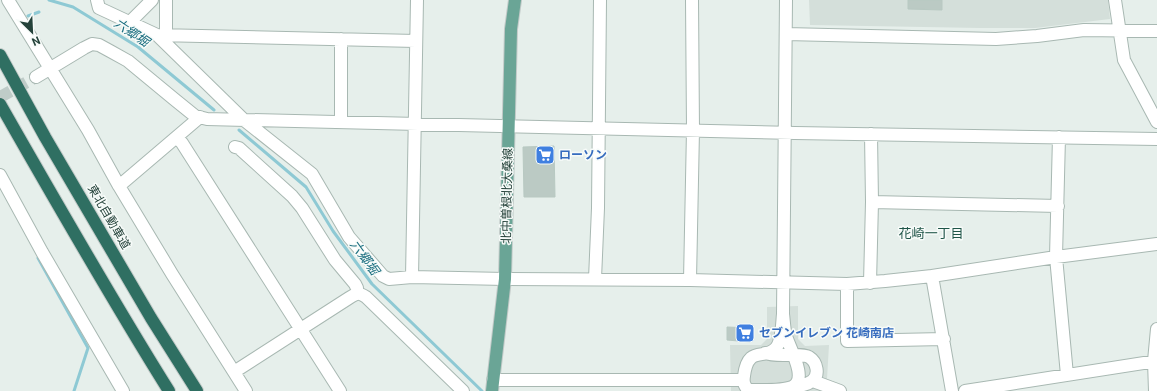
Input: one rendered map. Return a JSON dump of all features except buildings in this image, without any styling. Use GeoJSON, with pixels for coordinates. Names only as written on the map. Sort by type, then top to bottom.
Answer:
{"type":"FeatureCollection","features":[{"type":"Feature","properties":{"kind":"highway","name":"東北自動車道"},"geometry":{"type":"LineString","coordinates":[[0,55],[45,137],[151,318],[197,391]]}},
{"type":"Feature","properties":{"kind":"highway"},"geometry":{"type":"LineString","coordinates":[[0,104],[62,214],[169,391]]}},
{"type":"Feature","properties":{"kind":"main road","name":"北中曽根北大桑線"},"geometry":{"type":"LineString","coordinates":[[493,387],[505,279],[511,29],[515,0]]}},
{"type":"Feature","properties":{"kind":"street"},"geometry":{"type":"LineString","coordinates":[[8,0],[88,130],[119,186],[172,274],[246,391]]}},
{"type":"Feature","properties":{"kind":"street"},"geometry":{"type":"LineString","coordinates":[[97,0],[99,8],[162,35],[416,41]]}},
{"type":"Feature","properties":{"kind":"street"},"geometry":{"type":"LineString","coordinates":[[130,22],[152,0]]}},
{"type":"Feature","properties":{"kind":"street"},"geometry":{"type":"LineString","coordinates":[[162,35],[166,0]]}},
{"type":"Feature","properties":{"kind":"street"},"geometry":{"type":"LineString","coordinates":[[412,277],[417,0]]}},
{"type":"Feature","properties":{"kind":"street"},"geometry":{"type":"LineString","coordinates":[[595,279],[598,208],[600,0]]}},
{"type":"Feature","properties":{"kind":"street"},"geometry":{"type":"LineString","coordinates":[[690,280],[693,130],[692,0]]}},
{"type":"Feature","properties":{"kind":"street"},"geometry":{"type":"LineString","coordinates":[[786,0],[782,282],[783,314],[786,336],[799,371],[798,380],[794,386]]}},
{"type":"Feature","properties":{"kind":"street"},"geometry":{"type":"LineString","coordinates":[[1115,0],[1124,60],[1157,122]]}},
{"type":"Feature","properties":{"kind":"street"},"geometry":{"type":"LineString","coordinates":[[786,34],[996,39],[1084,30],[1157,31]]}},
{"type":"Feature","properties":{"kind":"street"},"geometry":{"type":"LineString","coordinates":[[162,35],[244,120],[312,174],[349,238],[383,276],[389,279],[412,277],[690,280],[847,284],[870,283],[932,276],[1056,257],[1157,244]]}},
{"type":"Feature","properties":{"kind":"street"},"geometry":{"type":"LineString","coordinates":[[341,39],[341,122]]}},
{"type":"Feature","properties":{"kind":"street"},"geometry":{"type":"LineString","coordinates":[[36,77],[92,44],[99,45],[128,61],[196,116],[207,119],[509,125],[785,133],[1157,139]]}},
{"type":"Feature","properties":{"kind":"street"},"geometry":{"type":"LineString","coordinates":[[119,186],[200,117]]}},
{"type":"Feature","properties":{"kind":"street"},"geometry":{"type":"LineString","coordinates":[[870,283],[872,202],[871,134]]}},
{"type":"Feature","properties":{"kind":"street"},"geometry":{"type":"LineString","coordinates":[[1059,137],[1056,257],[1067,375]]}},
{"type":"Feature","properties":{"kind":"street"},"geometry":{"type":"LineString","coordinates":[[177,138],[182,143],[340,391]]}},
{"type":"Feature","properties":{"kind":"street"},"geometry":{"type":"LineString","coordinates":[[234,147],[239,148],[292,196],[302,208],[335,260],[355,284],[357,293]]}},
{"type":"Feature","properties":{"kind":"street"},"geometry":{"type":"LineString","coordinates":[[0,175],[42,252],[123,391]]}},
{"type":"Feature","properties":{"kind":"street"},"geometry":{"type":"LineString","coordinates":[[872,202],[1058,206]]}},
{"type":"Feature","properties":{"kind":"street"},"geometry":{"type":"LineString","coordinates":[[932,276],[952,391]]}},
{"type":"Feature","properties":{"kind":"street"},"geometry":{"type":"LineString","coordinates":[[847,284],[847,341],[944,340]]}},
{"type":"Feature","properties":{"kind":"street"},"geometry":{"type":"LineString","coordinates":[[234,372],[357,293]]}},
{"type":"Feature","properties":{"kind":"street"},"geometry":{"type":"LineString","coordinates":[[357,293],[366,297],[463,391]]}},
{"type":"Feature","properties":{"kind":"street"},"geometry":{"type":"LineString","coordinates":[[765,353],[772,356],[806,356],[814,361],[816,365],[816,376],[813,381],[786,389],[748,390],[745,386],[743,380],[746,365],[749,359],[754,355],[774,350],[777,347],[779,343],[783,314]]}},
{"type":"Feature","properties":{"kind":"street"},"geometry":{"type":"LineString","coordinates":[[1154,391],[1157,329]]}},
{"type":"Feature","properties":{"kind":"street"},"geometry":{"type":"LineString","coordinates":[[965,391],[1155,361]]}},
{"type":"Feature","properties":{"kind":"street"},"geometry":{"type":"LineString","coordinates":[[493,387],[743,380]]}},
{"type":"Feature","properties":{"kind":"street"},"geometry":{"type":"LineString","coordinates":[[813,381],[840,391]]}},
{"type":"Feature","properties":{"kind":"shaded area"},"geometry":{"type":"Polygon","coordinates":[[[809,0],[1108,0],[1110,19],[1035,28],[810,25],[809,0]]]}},
{"type":"Feature","properties":{"kind":"shaded area"},"geometry":{"type":"Polygon","coordinates":[[[798,306],[798,339],[805,346],[829,345],[827,379],[831,381],[831,391],[731,391],[730,345],[761,345],[767,339],[767,307],[798,306]]]}},
{"type":"Feature","properties":{"kind":"waterway","name":"六郷堀"},"geometry":{"type":"LineString","coordinates":[[49,0],[73,7],[138,47],[214,110]]}},
{"type":"Feature","properties":{"kind":"waterway","name":"六郷堀"},"geometry":{"type":"LineString","coordinates":[[28,16],[39,12]]}},
{"type":"Feature","properties":{"kind":"waterway","name":"六郷堀"},"geometry":{"type":"LineString","coordinates":[[239,130],[306,187],[333,231],[372,284],[482,391]]}},
{"type":"Feature","properties":{"kind":"waterway"},"geometry":{"type":"LineString","coordinates":[[38,258],[88,348],[74,391]]}},
{"type":"Feature","properties":{"kind":"tunnel"},"geometry":{"type":"LineString","coordinates":[[0,97],[36,77]]}},
{"type":"Feature","properties":{"kind":"place","name":"ローソン"},"geometry":{"type":"Point","coordinates":[545,155]}},
{"type":"Feature","properties":{"kind":"place","name":"セブンイレブン 花崎南店"},"geometry":{"type":"Point","coordinates":[745,333]}},
{"type":"Feature","properties":{"kind":"district","name":"花崎一丁目"},"geometry":{"type":"Point","coordinates":[931,233]}}]}
